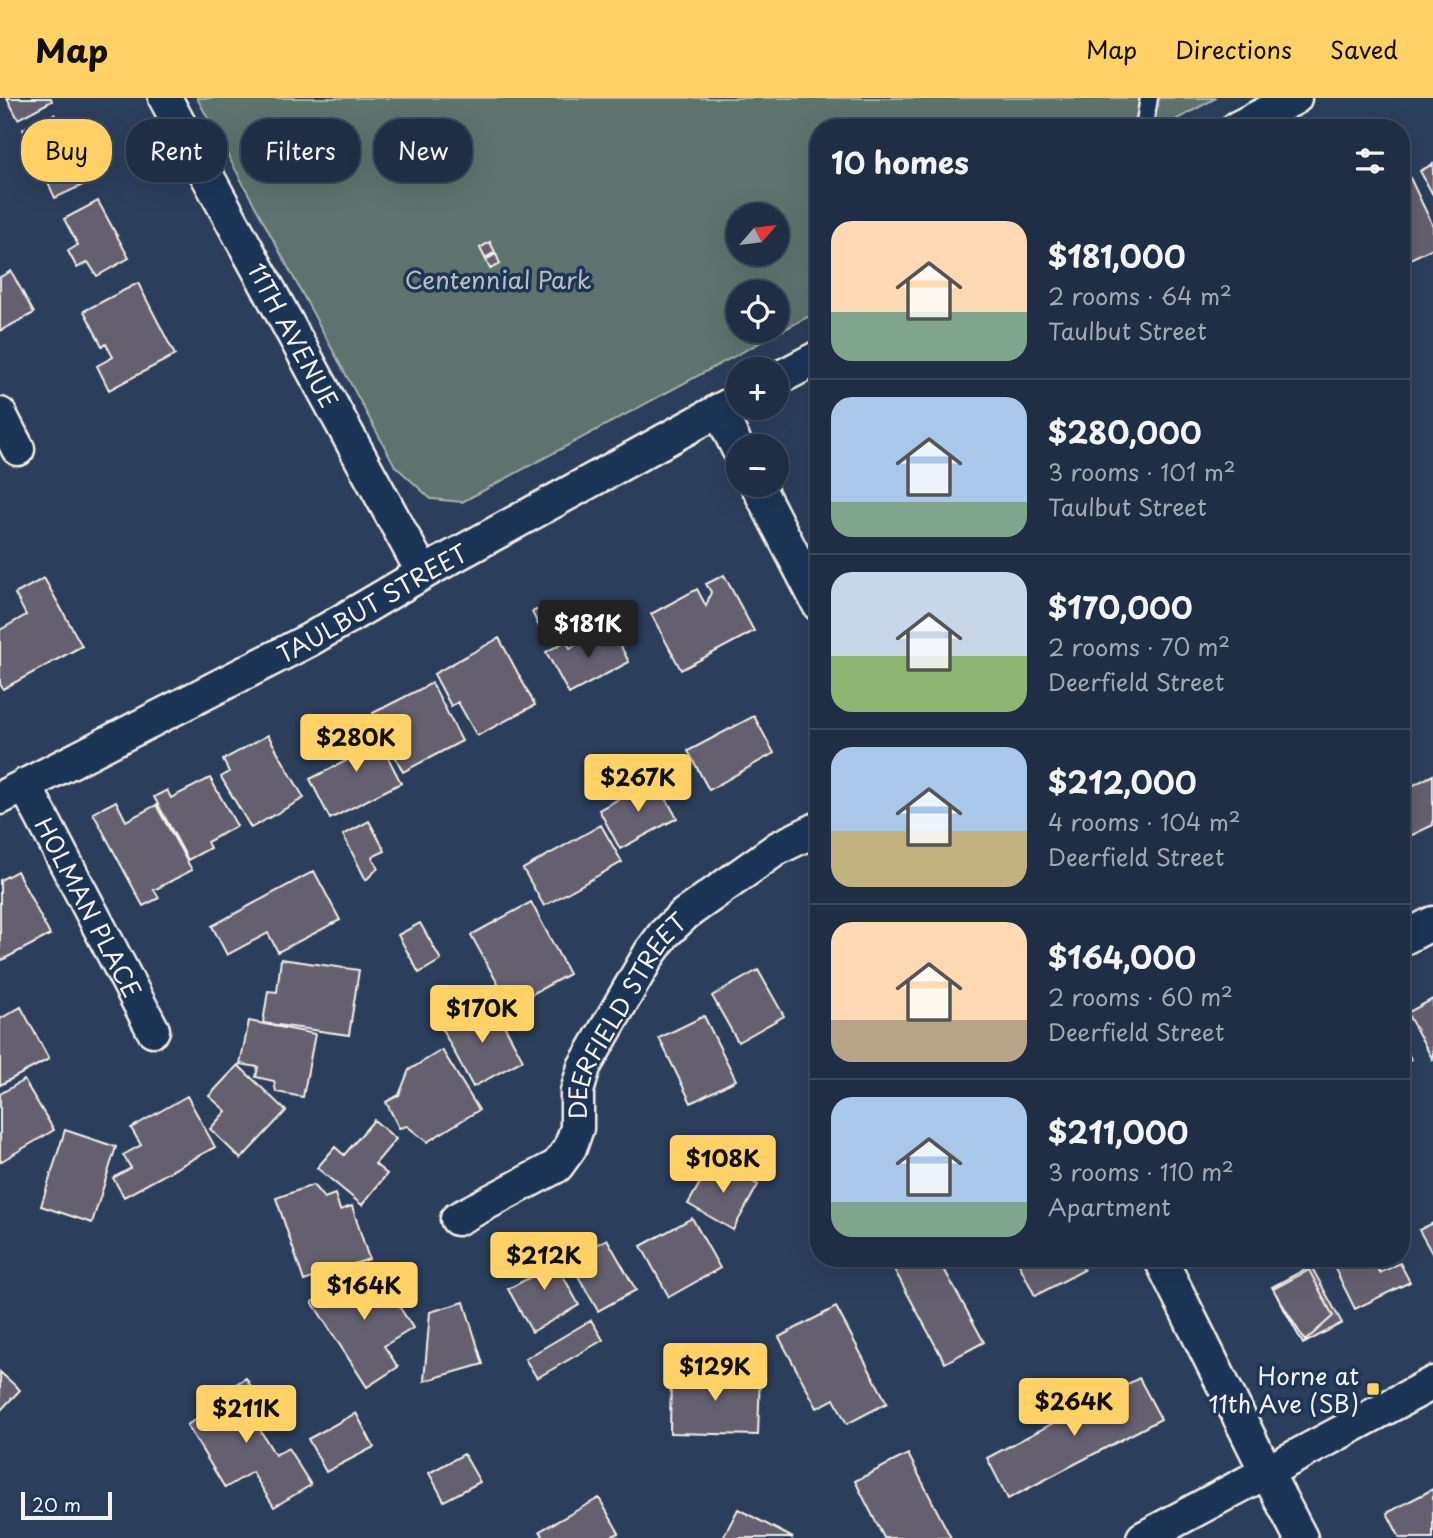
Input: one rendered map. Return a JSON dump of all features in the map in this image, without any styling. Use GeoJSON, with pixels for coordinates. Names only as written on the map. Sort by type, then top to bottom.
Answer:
{"type":"FeatureCollection","features":[{"type":"Feature","properties":{"kind":"street","name":"11TH AVENUE"},"geometry":{"type":"LineString","coordinates":[[165,98],[423,573]]}},
{"type":"Feature","properties":{"kind":"street"},"geometry":{"type":"LineString","coordinates":[[1254,119],[1295,98]]}},
{"type":"Feature","properties":{"kind":"street"},"geometry":{"type":"LineString","coordinates":[[789,373],[810,362]]}},
{"type":"Feature","properties":{"kind":"street","name":"TAULBUT STREET"},"geometry":{"type":"LineString","coordinates":[[12,791],[309,640],[423,573],[726,407]]}},
{"type":"Feature","properties":{"kind":"street"},"geometry":{"type":"LineString","coordinates":[[0,414],[18,449]]}},
{"type":"Feature","properties":{"kind":"street"},"geometry":{"type":"LineString","coordinates":[[763,497],[810,588]]}},
{"type":"Feature","properties":{"kind":"street","name":"HOLMAN PLACE"},"geometry":{"type":"LineString","coordinates":[[12,791],[153,1030]]}},
{"type":"Feature","properties":{"kind":"street","name":"DEERFIELD STREET"},"geometry":{"type":"LineString","coordinates":[[457,1219],[557,1166],[570,1148],[577,1128],[577,1092],[584,1067],[650,953],[664,934],[684,914],[778,848],[810,832]]}},
{"type":"Feature","properties":{"kind":"street"},"geometry":{"type":"LineString","coordinates":[[1410,935],[1433,923]]}},
{"type":"Feature","properties":{"kind":"street"},"geometry":{"type":"LineString","coordinates":[[1164,1267],[1301,1538]]}},
{"type":"Feature","properties":{"kind":"street"},"geometry":{"type":"LineString","coordinates":[[1143,1538],[1433,1383]]}},
{"type":"Feature","properties":{"kind":"lane"},"geometry":{"type":"LineString","coordinates":[[1146,119],[1149,98]]}},
{"type":"Feature","properties":{"kind":"green space","name":"Centennial Park"},"geometry":{"type":"Polygon","coordinates":[[[197,98],[1216,98],[1178,119],[810,119],[810,316],[789,327],[789,280],[726,280],[726,343],[759,343],[733,357],[726,357],[726,361],[462,502],[431,499],[395,466],[242,182],[360,182],[360,119],[241,119],[241,180],[227,154],[227,119],[208,119],[197,98]]]}},
{"type":"Feature","properties":{"kind":"building"},"geometry":{"type":"Polygon","coordinates":[[[7,98],[51,98],[52,101],[18,119],[7,98]]]}},
{"type":"Feature","properties":{"kind":"building"},"geometry":{"type":"Polygon","coordinates":[[[54,114],[56,119],[44,119],[54,114]]]}},
{"type":"Feature","properties":{"kind":"building"},"geometry":{"type":"Polygon","coordinates":[[[1433,164],[1433,195],[1420,171],[1433,164]]]}},
{"type":"Feature","properties":{"kind":"building"},"geometry":{"type":"Polygon","coordinates":[[[1410,178],[1433,226],[1433,248],[1410,259],[1410,178]]]}},
{"type":"Feature","properties":{"kind":"building"},"geometry":{"type":"Polygon","coordinates":[[[48,182],[84,182],[85,184],[55,198],[48,182]]]}},
{"type":"Feature","properties":{"kind":"building"},"geometry":{"type":"Polygon","coordinates":[[[98,201],[129,258],[97,276],[88,262],[77,268],[68,251],[78,245],[64,219],[98,201]]]}},
{"type":"Feature","properties":{"kind":"building"},"geometry":{"type":"Polygon","coordinates":[[[490,242],[495,252],[485,258],[480,248],[490,242]]]}},
{"type":"Feature","properties":{"kind":"building"},"geometry":{"type":"Polygon","coordinates":[[[496,254],[500,264],[490,269],[486,260],[496,254]]]}},
{"type":"Feature","properties":{"kind":"building"},"geometry":{"type":"Polygon","coordinates":[[[11,271],[34,313],[0,331],[0,277],[11,271]]]}},
{"type":"Feature","properties":{"kind":"building"},"geometry":{"type":"Polygon","coordinates":[[[138,283],[175,355],[109,390],[97,366],[113,357],[106,344],[102,346],[84,311],[138,283]]]}},
{"type":"Feature","properties":{"kind":"building"},"geometry":{"type":"Polygon","coordinates":[[[724,575],[754,631],[681,670],[651,614],[697,589],[706,606],[711,592],[706,584],[724,575]]]}},
{"type":"Feature","properties":{"kind":"building"},"geometry":{"type":"Polygon","coordinates":[[[44,578],[82,646],[3,689],[0,684],[0,630],[26,615],[15,594],[44,578]]]}},
{"type":"Feature","properties":{"kind":"building"},"geometry":{"type":"Polygon","coordinates":[[[543,607],[556,631],[544,637],[532,612],[543,607]]]}},
{"type":"Feature","properties":{"kind":"building"},"geometry":{"type":"Polygon","coordinates":[[[611,627],[629,662],[569,694],[546,652],[566,641],[570,648],[611,627]]]}},
{"type":"Feature","properties":{"kind":"building"},"geometry":{"type":"Polygon","coordinates":[[[499,638],[535,705],[477,736],[458,702],[451,706],[434,674],[499,638]]]}},
{"type":"Feature","properties":{"kind":"building"},"geometry":{"type":"Polygon","coordinates":[[[432,683],[462,741],[403,772],[373,713],[432,683]]]}},
{"type":"Feature","properties":{"kind":"building"},"geometry":{"type":"Polygon","coordinates":[[[754,716],[774,753],[709,790],[688,751],[754,716]]]}},
{"type":"Feature","properties":{"kind":"building"},"geometry":{"type":"Polygon","coordinates":[[[371,724],[401,783],[330,819],[310,779],[346,761],[337,742],[371,724]]]}},
{"type":"Feature","properties":{"kind":"building"},"geometry":{"type":"Polygon","coordinates":[[[268,735],[304,798],[251,828],[221,777],[229,772],[223,760],[268,735]]]}},
{"type":"Feature","properties":{"kind":"building"},"geometry":{"type":"Polygon","coordinates":[[[1433,775],[1433,825],[1410,836],[1410,787],[1433,775]]]}},
{"type":"Feature","properties":{"kind":"building"},"geometry":{"type":"Polygon","coordinates":[[[210,778],[237,826],[207,842],[210,848],[188,860],[154,797],[167,790],[171,798],[210,778]]]}},
{"type":"Feature","properties":{"kind":"building"},"geometry":{"type":"Polygon","coordinates":[[[655,779],[677,818],[620,849],[599,810],[655,779]]]}},
{"type":"Feature","properties":{"kind":"building"},"geometry":{"type":"Polygon","coordinates":[[[116,801],[126,821],[156,805],[192,870],[154,890],[159,898],[143,906],[93,813],[116,801]]]}},
{"type":"Feature","properties":{"kind":"building"},"geometry":{"type":"Polygon","coordinates":[[[369,821],[385,851],[372,857],[378,868],[366,880],[343,835],[369,821]]]}},
{"type":"Feature","properties":{"kind":"building"},"geometry":{"type":"Polygon","coordinates":[[[601,825],[622,862],[544,906],[523,869],[601,825]]]}},
{"type":"Feature","properties":{"kind":"building"},"geometry":{"type":"Polygon","coordinates":[[[17,871],[50,935],[0,961],[0,880],[17,871]]]}},
{"type":"Feature","properties":{"kind":"building"},"geometry":{"type":"Polygon","coordinates":[[[314,871],[340,920],[278,952],[268,933],[227,955],[212,926],[314,871]]]}},
{"type":"Feature","properties":{"kind":"building"},"geometry":{"type":"Polygon","coordinates":[[[531,902],[569,974],[510,1006],[471,935],[531,902]]]}},
{"type":"Feature","properties":{"kind":"building"},"geometry":{"type":"Polygon","coordinates":[[[420,923],[441,960],[419,973],[398,935],[420,923]]]}},
{"type":"Feature","properties":{"kind":"building"},"geometry":{"type":"Polygon","coordinates":[[[281,959],[359,970],[349,1035],[263,1023],[268,991],[277,992],[281,959]]]}},
{"type":"Feature","properties":{"kind":"building"},"geometry":{"type":"Polygon","coordinates":[[[758,970],[784,1016],[738,1042],[712,996],[758,970]]]}},
{"type":"Feature","properties":{"kind":"building"},"geometry":{"type":"Polygon","coordinates":[[[1433,999],[1433,1060],[1410,1018],[1410,1011],[1433,999]]]}},
{"type":"Feature","properties":{"kind":"building"},"geometry":{"type":"Polygon","coordinates":[[[492,1003],[523,1060],[473,1087],[442,1029],[492,1003]]]}},
{"type":"Feature","properties":{"kind":"building"},"geometry":{"type":"Polygon","coordinates":[[[21,1007],[49,1059],[0,1085],[0,1019],[21,1007]]]}},
{"type":"Feature","properties":{"kind":"building"},"geometry":{"type":"Polygon","coordinates":[[[704,1016],[736,1080],[691,1103],[659,1038],[704,1016]]]}},
{"type":"Feature","properties":{"kind":"building"},"geometry":{"type":"Polygon","coordinates":[[[249,1021],[315,1034],[303,1097],[276,1092],[274,1081],[256,1077],[258,1067],[240,1064],[249,1021]]]}},
{"type":"Feature","properties":{"kind":"building"},"geometry":{"type":"Polygon","coordinates":[[[442,1050],[479,1110],[427,1142],[407,1126],[399,1128],[386,1102],[399,1095],[409,1070],[442,1050]]]}},
{"type":"Feature","properties":{"kind":"building"},"geometry":{"type":"Polygon","coordinates":[[[238,1065],[286,1111],[241,1159],[210,1129],[226,1111],[209,1096],[238,1065]]]}},
{"type":"Feature","properties":{"kind":"building"},"geometry":{"type":"Polygon","coordinates":[[[24,1080],[54,1130],[0,1162],[0,1094],[24,1080]]]}},
{"type":"Feature","properties":{"kind":"building"},"geometry":{"type":"Polygon","coordinates":[[[187,1096],[215,1147],[124,1197],[113,1178],[131,1168],[123,1155],[141,1145],[131,1128],[187,1096]]]}},
{"type":"Feature","properties":{"kind":"building"},"geometry":{"type":"Polygon","coordinates":[[[374,1120],[396,1139],[375,1164],[387,1174],[362,1205],[317,1168],[335,1147],[344,1155],[374,1120]]]}},
{"type":"Feature","properties":{"kind":"building"},"geometry":{"type":"Polygon","coordinates":[[[65,1130],[116,1147],[92,1223],[41,1206],[65,1130]]]}},
{"type":"Feature","properties":{"kind":"building"},"geometry":{"type":"Polygon","coordinates":[[[713,1160],[758,1185],[733,1230],[688,1204],[713,1160]]]}},
{"type":"Feature","properties":{"kind":"building"},"geometry":{"type":"Polygon","coordinates":[[[313,1185],[324,1198],[335,1194],[340,1210],[352,1206],[369,1259],[304,1281],[276,1198],[313,1185]]]}},
{"type":"Feature","properties":{"kind":"building"},"geometry":{"type":"Polygon","coordinates":[[[692,1218],[720,1268],[669,1297],[641,1246],[692,1218]]]}},
{"type":"Feature","properties":{"kind":"building"},"geometry":{"type":"Polygon","coordinates":[[[1433,1223],[1433,1255],[1419,1230],[1433,1223]]]}},
{"type":"Feature","properties":{"kind":"building"},"geometry":{"type":"Polygon","coordinates":[[[607,1239],[636,1290],[598,1311],[569,1260],[607,1239]]]}},
{"type":"Feature","properties":{"kind":"building"},"geometry":{"type":"Polygon","coordinates":[[[544,1241],[579,1305],[532,1332],[508,1289],[542,1271],[530,1248],[544,1241]]]}},
{"type":"Feature","properties":{"kind":"building"},"geometry":{"type":"Polygon","coordinates":[[[372,1264],[413,1328],[384,1346],[398,1367],[367,1387],[312,1302],[372,1264]]]}},
{"type":"Feature","properties":{"kind":"building"},"geometry":{"type":"Polygon","coordinates":[[[893,1267],[943,1267],[984,1342],[945,1363],[893,1267]]]}},
{"type":"Feature","properties":{"kind":"building"},"geometry":{"type":"Polygon","coordinates":[[[1020,1267],[1082,1267],[1084,1270],[1035,1296],[1020,1267]]]}},
{"type":"Feature","properties":{"kind":"building"},"geometry":{"type":"Polygon","coordinates":[[[1312,1267],[1342,1323],[1303,1344],[1272,1287],[1312,1267]]]}},
{"type":"Feature","properties":{"kind":"building"},"geometry":{"type":"Polygon","coordinates":[[[1334,1267],[1377,1267],[1380,1273],[1392,1267],[1402,1267],[1410,1282],[1355,1309],[1334,1267]]]}},
{"type":"Feature","properties":{"kind":"building"},"geometry":{"type":"Polygon","coordinates":[[[1309,1270],[1333,1316],[1305,1341],[1273,1289],[1309,1270]]]}},
{"type":"Feature","properties":{"kind":"building"},"geometry":{"type":"Polygon","coordinates":[[[464,1302],[483,1364],[424,1381],[430,1312],[464,1302]]]}},
{"type":"Feature","properties":{"kind":"building"},"geometry":{"type":"Polygon","coordinates":[[[836,1307],[887,1403],[847,1424],[834,1399],[817,1408],[779,1337],[836,1307]]]}},
{"type":"Feature","properties":{"kind":"building"},"geometry":{"type":"Polygon","coordinates":[[[591,1320],[603,1340],[537,1378],[525,1359],[591,1320]]]}},
{"type":"Feature","properties":{"kind":"building"},"geometry":{"type":"Polygon","coordinates":[[[671,1371],[760,1373],[758,1435],[670,1433],[671,1371]]]}},
{"type":"Feature","properties":{"kind":"building"},"geometry":{"type":"Polygon","coordinates":[[[0,1372],[20,1390],[0,1411],[0,1372]]]}},
{"type":"Feature","properties":{"kind":"building"},"geometry":{"type":"Polygon","coordinates":[[[246,1378],[268,1415],[256,1423],[275,1455],[288,1448],[311,1485],[274,1507],[252,1472],[225,1488],[187,1425],[214,1408],[209,1401],[246,1378]]]}},
{"type":"Feature","properties":{"kind":"building"},"geometry":{"type":"Polygon","coordinates":[[[1139,1378],[1161,1419],[1008,1499],[987,1458],[1139,1378]]]}},
{"type":"Feature","properties":{"kind":"building"},"geometry":{"type":"Polygon","coordinates":[[[356,1413],[374,1447],[326,1472],[308,1439],[356,1413]]]}},
{"type":"Feature","properties":{"kind":"building"},"geometry":{"type":"Polygon","coordinates":[[[464,1454],[480,1482],[444,1501],[429,1473],[464,1454]]]}},
{"type":"Feature","properties":{"kind":"building"},"geometry":{"type":"Polygon","coordinates":[[[908,1454],[951,1538],[884,1538],[855,1481],[908,1454]]]}},
{"type":"Feature","properties":{"kind":"building"},"geometry":{"type":"Polygon","coordinates":[[[1433,1489],[1433,1538],[1400,1538],[1387,1513],[1433,1489]]]}},
{"type":"Feature","properties":{"kind":"building"},"geometry":{"type":"Polygon","coordinates":[[[599,1498],[619,1533],[609,1538],[544,1538],[540,1531],[599,1498]]]}},
{"type":"Feature","properties":{"kind":"building"},"geometry":{"type":"Polygon","coordinates":[[[738,1509],[793,1538],[723,1538],[738,1509]]]}},
{"type":"Feature","properties":{"kind":"place","name":"Horne at 11th Ave (SB)"},"geometry":{"type":"Point","coordinates":[1373,1389]}}]}
